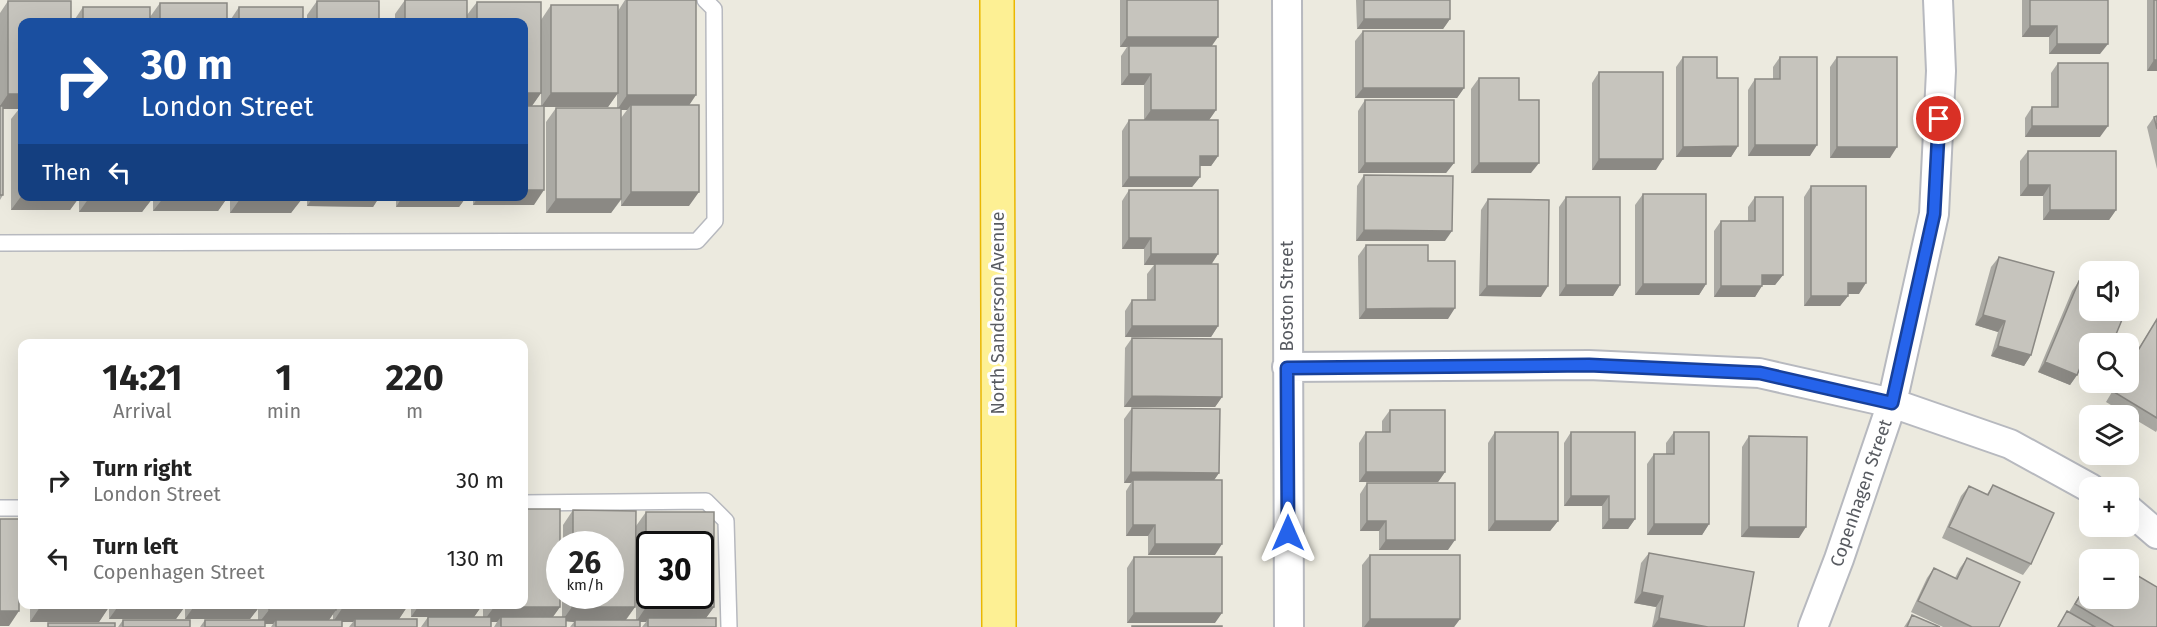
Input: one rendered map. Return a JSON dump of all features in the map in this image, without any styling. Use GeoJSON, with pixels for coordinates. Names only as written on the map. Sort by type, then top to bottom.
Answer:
{"type":"FeatureCollection","features":[{"type":"Feature","properties":{"kind":"highway","name":"North Sanderson Avenue"},"geometry":{"type":"LineString","coordinates":[[997,0],[999,627]]}},
{"type":"Feature","properties":{"kind":"street","name":"Boston Street"},"geometry":{"type":"LineString","coordinates":[[1287,0],[1289,627]]}},
{"type":"Feature","properties":{"kind":"street","name":"Copenhagen Street"},"geometry":{"type":"LineString","coordinates":[[1813,627],[1839,559],[1892,403],[1934,214],[1941,71],[1938,0]]}},
{"type":"Feature","properties":{"kind":"street"},"geometry":{"type":"LineString","coordinates":[[1287,368],[1589,365],[1760,373],[1892,403],[2010,444],[2079,482]]}},
{"type":"Feature","properties":{"kind":"street"},"geometry":{"type":"LineString","coordinates":[[2139,518],[2157,534]]}},
{"type":"Feature","properties":{"kind":"lane"},"geometry":{"type":"LineString","coordinates":[[0,243],[697,241],[715,221],[714,9],[705,0]]}},
{"type":"Feature","properties":{"kind":"lane"},"geometry":{"type":"LineString","coordinates":[[528,502],[706,501],[726,521],[729,627]]}},
{"type":"Feature","properties":{"kind":"lane"},"geometry":{"type":"LineString","coordinates":[[0,508],[18,508]]}},
{"type":"Feature","properties":{"kind":"building"},"geometry":{"type":"Polygon","coordinates":[[[405,0],[467,0],[467,18],[405,18],[405,0]]]}},
{"type":"Feature","properties":{"kind":"building"},"geometry":{"type":"Polygon","coordinates":[[[627,0],[696,0],[696,95],[627,95],[627,0]]]}},
{"type":"Feature","properties":{"kind":"building"},"geometry":{"type":"Polygon","coordinates":[[[1127,0],[1218,0],[1218,37],[1127,37],[1127,0]]]}},
{"type":"Feature","properties":{"kind":"building"},"geometry":{"type":"Polygon","coordinates":[[[1364,0],[1450,0],[1450,19],[1364,19],[1364,0]]]}},
{"type":"Feature","properties":{"kind":"building"},"geometry":{"type":"Polygon","coordinates":[[[2030,0],[2108,0],[2108,44],[2057,44],[2057,26],[2030,26],[2030,0]]]}},
{"type":"Feature","properties":{"kind":"building"},"geometry":{"type":"Polygon","coordinates":[[[2154,0],[2157,0],[2157,60],[2154,60],[2154,0]]]}},
{"type":"Feature","properties":{"kind":"building"},"geometry":{"type":"Polygon","coordinates":[[[8,1],[71,1],[71,18],[18,18],[18,94],[8,94],[8,1]]]}},
{"type":"Feature","properties":{"kind":"building"},"geometry":{"type":"Polygon","coordinates":[[[317,1],[379,1],[379,18],[317,18],[317,1]]]}},
{"type":"Feature","properties":{"kind":"building"},"geometry":{"type":"Polygon","coordinates":[[[477,2],[541,2],[541,93],[528,93],[528,18],[477,18],[477,2]]]}},
{"type":"Feature","properties":{"kind":"building"},"geometry":{"type":"Polygon","coordinates":[[[160,3],[227,3],[227,18],[160,18],[160,3]]]}},
{"type":"Feature","properties":{"kind":"building"},"geometry":{"type":"Polygon","coordinates":[[[551,5],[618,5],[618,93],[551,93],[551,5]]]}},
{"type":"Feature","properties":{"kind":"building"},"geometry":{"type":"Polygon","coordinates":[[[83,7],[150,7],[150,18],[83,18],[83,7]]]}},
{"type":"Feature","properties":{"kind":"building"},"geometry":{"type":"Polygon","coordinates":[[[239,7],[303,7],[303,18],[239,18],[239,7]]]}},
{"type":"Feature","properties":{"kind":"building"},"geometry":{"type":"Polygon","coordinates":[[[1363,31],[1464,31],[1464,88],[1363,88],[1363,31]]]}},
{"type":"Feature","properties":{"kind":"building"},"geometry":{"type":"Polygon","coordinates":[[[1129,46],[1216,46],[1216,110],[1151,110],[1151,74],[1129,74],[1129,46]]]}},
{"type":"Feature","properties":{"kind":"building"},"geometry":{"type":"Polygon","coordinates":[[[1683,57],[1717,57],[1717,78],[1738,78],[1738,146],[1683,147],[1683,57]]]}},
{"type":"Feature","properties":{"kind":"building"},"geometry":{"type":"Polygon","coordinates":[[[1780,57],[1817,57],[1817,145],[1755,145],[1755,79],[1780,79],[1780,57]]]}},
{"type":"Feature","properties":{"kind":"building"},"geometry":{"type":"Polygon","coordinates":[[[1837,57],[1897,57],[1897,147],[1837,147],[1837,57]]]}},
{"type":"Feature","properties":{"kind":"building"},"geometry":{"type":"Polygon","coordinates":[[[2058,63],[2108,63],[2108,126],[2032,126],[2032,107],[2058,107],[2058,63]]]}},
{"type":"Feature","properties":{"kind":"building"},"geometry":{"type":"Polygon","coordinates":[[[1599,72],[1663,72],[1663,159],[1599,159],[1599,72]]]}},
{"type":"Feature","properties":{"kind":"building"},"geometry":{"type":"Polygon","coordinates":[[[1479,78],[1519,78],[1519,100],[1539,100],[1539,163],[1479,163],[1479,78]]]}},
{"type":"Feature","properties":{"kind":"building"},"geometry":{"type":"Polygon","coordinates":[[[1365,100],[1454,100],[1454,163],[1365,163],[1365,100]]]}},
{"type":"Feature","properties":{"kind":"building"},"geometry":{"type":"Polygon","coordinates":[[[631,105],[699,105],[699,192],[631,192],[631,105]]]}},
{"type":"Feature","properties":{"kind":"building"},"geometry":{"type":"Polygon","coordinates":[[[0,106],[3,106],[3,195],[0,195],[0,106]]]}},
{"type":"Feature","properties":{"kind":"building"},"geometry":{"type":"Polygon","coordinates":[[[528,106],[544,106],[544,190],[528,190],[528,106]]]}},
{"type":"Feature","properties":{"kind":"building"},"geometry":{"type":"Polygon","coordinates":[[[556,108],[621,108],[621,199],[556,199],[556,108]]]}},
{"type":"Feature","properties":{"kind":"building"},"geometry":{"type":"Polygon","coordinates":[[[1129,120],[1218,120],[1218,156],[1200,156],[1200,177],[1129,177],[1129,120]]]}},
{"type":"Feature","properties":{"kind":"building"},"geometry":{"type":"Polygon","coordinates":[[[2028,151],[2116,151],[2116,210],[2050,210],[2050,185],[2028,185],[2028,151]]]}},
{"type":"Feature","properties":{"kind":"building"},"geometry":{"type":"Polygon","coordinates":[[[1364,175],[1453,176],[1452,231],[1364,230],[1364,175]]]}},
{"type":"Feature","properties":{"kind":"building"},"geometry":{"type":"Polygon","coordinates":[[[1811,186],[1866,186],[1866,283],[1848,283],[1848,296],[1811,296],[1811,186]]]}},
{"type":"Feature","properties":{"kind":"building"},"geometry":{"type":"Polygon","coordinates":[[[1129,190],[1218,190],[1218,254],[1151,254],[1151,238],[1129,238],[1129,190]]]}},
{"type":"Feature","properties":{"kind":"building"},"geometry":{"type":"Polygon","coordinates":[[[1643,194],[1706,194],[1706,284],[1643,284],[1643,194]]]}},
{"type":"Feature","properties":{"kind":"building"},"geometry":{"type":"Polygon","coordinates":[[[1566,197],[1620,197],[1620,285],[1566,285],[1566,197]]]}},
{"type":"Feature","properties":{"kind":"building"},"geometry":{"type":"Polygon","coordinates":[[[1755,197],[1783,197],[1783,275],[1762,275],[1762,286],[1721,286],[1721,221],[1755,221],[1755,197]]]}},
{"type":"Feature","properties":{"kind":"building"},"geometry":{"type":"Polygon","coordinates":[[[1488,199],[1549,200],[1548,286],[1487,286],[1488,199]]]}},
{"type":"Feature","properties":{"kind":"building"},"geometry":{"type":"Polygon","coordinates":[[[1366,245],[1428,245],[1428,261],[1455,261],[1455,308],[1366,309],[1366,245]]]}},
{"type":"Feature","properties":{"kind":"building"},"geometry":{"type":"Polygon","coordinates":[[[1999,257],[2054,272],[2031,355],[1998,346],[2005,321],[1983,315],[1999,257]]]}},
{"type":"Feature","properties":{"kind":"building"},"geometry":{"type":"Polygon","coordinates":[[[1155,264],[1218,264],[1218,326],[1132,326],[1132,300],[1155,300],[1155,264]]]}},
{"type":"Feature","properties":{"kind":"building"},"geometry":{"type":"Polygon","coordinates":[[[2079,281],[2079,321],[2121,321],[2117,333],[2079,333],[2077,375],[2045,362],[2079,281]]]}},
{"type":"Feature","properties":{"kind":"building"},"geometry":{"type":"Polygon","coordinates":[[[2157,319],[2157,418],[2139,405],[2116,393],[2139,393],[2139,349],[2157,319]]]}},
{"type":"Feature","properties":{"kind":"building"},"geometry":{"type":"Polygon","coordinates":[[[1132,338],[1222,339],[1222,397],[1132,396],[1132,338]]]}},
{"type":"Feature","properties":{"kind":"building"},"geometry":{"type":"Polygon","coordinates":[[[1132,408],[1220,409],[1219,473],[1131,472],[1132,408]]]}},
{"type":"Feature","properties":{"kind":"building"},"geometry":{"type":"Polygon","coordinates":[[[1390,410],[1445,410],[1445,472],[1366,472],[1366,432],[1390,432],[1390,410]]]}},
{"type":"Feature","properties":{"kind":"building"},"geometry":{"type":"Polygon","coordinates":[[[1495,432],[1558,432],[1558,521],[1495,521],[1495,432]]]}},
{"type":"Feature","properties":{"kind":"building"},"geometry":{"type":"Polygon","coordinates":[[[1571,432],[1635,432],[1635,519],[1609,519],[1609,496],[1571,496],[1571,432]]]}},
{"type":"Feature","properties":{"kind":"building"},"geometry":{"type":"Polygon","coordinates":[[[1674,432],[1709,432],[1709,524],[1654,524],[1654,454],[1674,454],[1674,432]]]}},
{"type":"Feature","properties":{"kind":"building"},"geometry":{"type":"Polygon","coordinates":[[[1749,436],[1807,437],[1806,527],[1749,527],[1749,436]]]}},
{"type":"Feature","properties":{"kind":"building"},"geometry":{"type":"Polygon","coordinates":[[[1133,480],[1222,480],[1222,544],[1155,544],[1155,525],[1133,525],[1133,480]]]}},
{"type":"Feature","properties":{"kind":"building"},"geometry":{"type":"Polygon","coordinates":[[[1367,483],[1455,483],[1455,540],[1386,540],[1386,521],[1367,521],[1367,483]]]}},
{"type":"Feature","properties":{"kind":"building"},"geometry":{"type":"Polygon","coordinates":[[[1993,485],[2054,513],[2031,564],[1949,527],[1969,486],[1988,495],[1993,485]]]}},
{"type":"Feature","properties":{"kind":"building"},"geometry":{"type":"Polygon","coordinates":[[[528,509],[560,509],[560,531],[546,531],[546,607],[528,607],[528,509]]]}},
{"type":"Feature","properties":{"kind":"building"},"geometry":{"type":"Polygon","coordinates":[[[573,510],[636,511],[635,607],[624,607],[624,531],[573,531],[573,510]]]}},
{"type":"Feature","properties":{"kind":"building"},"geometry":{"type":"Polygon","coordinates":[[[646,512],[714,512],[714,531],[646,531],[646,512]]]}},
{"type":"Feature","properties":{"kind":"building"},"geometry":{"type":"Polygon","coordinates":[[[0,519],[18,519],[19,611],[0,611],[0,519]]]}},
{"type":"Feature","properties":{"kind":"building"},"geometry":{"type":"Polygon","coordinates":[[[1649,553],[1754,572],[1744,627],[1708,627],[1659,618],[1663,596],[1642,592],[1649,553]]]}},
{"type":"Feature","properties":{"kind":"building"},"geometry":{"type":"Polygon","coordinates":[[[1370,555],[1460,555],[1460,619],[1370,619],[1370,555]]]}},
{"type":"Feature","properties":{"kind":"building"},"geometry":{"type":"Polygon","coordinates":[[[1134,557],[1222,557],[1222,613],[1134,613],[1134,557]]]}},
{"type":"Feature","properties":{"kind":"building"},"geometry":{"type":"Polygon","coordinates":[[[1967,558],[2020,582],[1999,627],[1972,627],[1918,601],[1934,568],[1957,579],[1967,558]]]}},
{"type":"Feature","properties":{"kind":"building"},"geometry":{"type":"Polygon","coordinates":[[[2139,576],[2157,587],[2157,627],[2114,627],[2083,609],[2139,609],[2139,576]]]}},
{"type":"Feature","properties":{"kind":"building"},"geometry":{"type":"Polygon","coordinates":[[[269,609],[336,609],[336,610],[269,609]]]}},
{"type":"Feature","properties":{"kind":"building"},"geometry":{"type":"Polygon","coordinates":[[[2067,611],[2095,627],[2058,627],[2067,611]]]}},
{"type":"Feature","properties":{"kind":"building"},"geometry":{"type":"Polygon","coordinates":[[[1912,615],[1940,627],[1907,627],[1912,615]]]}},
{"type":"Feature","properties":{"kind":"building"},"geometry":{"type":"Polygon","coordinates":[[[428,617],[491,617],[491,627],[428,627],[428,617]]]}},
{"type":"Feature","properties":{"kind":"building"},"geometry":{"type":"Polygon","coordinates":[[[501,617],[566,617],[566,627],[501,627],[501,617]]]}},
{"type":"Feature","properties":{"kind":"building"},"geometry":{"type":"Polygon","coordinates":[[[648,618],[716,618],[716,627],[648,627],[648,618]]]}},
{"type":"Feature","properties":{"kind":"building"},"geometry":{"type":"Polygon","coordinates":[[[355,619],[417,619],[417,627],[355,627],[355,619]]]}},
{"type":"Feature","properties":{"kind":"building"},"geometry":{"type":"Polygon","coordinates":[[[123,620],[190,620],[190,627],[123,627],[123,620]]]}},
{"type":"Feature","properties":{"kind":"building"},"geometry":{"type":"Polygon","coordinates":[[[205,620],[265,620],[265,627],[205,627],[205,620]]]}},
{"type":"Feature","properties":{"kind":"building"},"geometry":{"type":"Polygon","coordinates":[[[276,620],[342,620],[342,627],[276,627],[276,620]]]}},
{"type":"Feature","properties":{"kind":"building"},"geometry":{"type":"Polygon","coordinates":[[[575,620],[640,620],[640,627],[575,627],[575,620]]]}},
{"type":"Feature","properties":{"kind":"building"},"geometry":{"type":"Polygon","coordinates":[[[48,623],[115,623],[115,627],[48,627],[48,623]]]}},
{"type":"Feature","properties":{"kind":"building"},"geometry":{"type":"Polygon","coordinates":[[[1222,626],[1222,627],[1132,627],[1222,626]]]}},
{"type":"Feature","properties":{"kind":"route"},"geometry":{"type":"LineString","coordinates":[[1288,533],[1287,368],[1589,365],[1760,373],[1892,403],[1934,214],[1939,119]]}}]}
